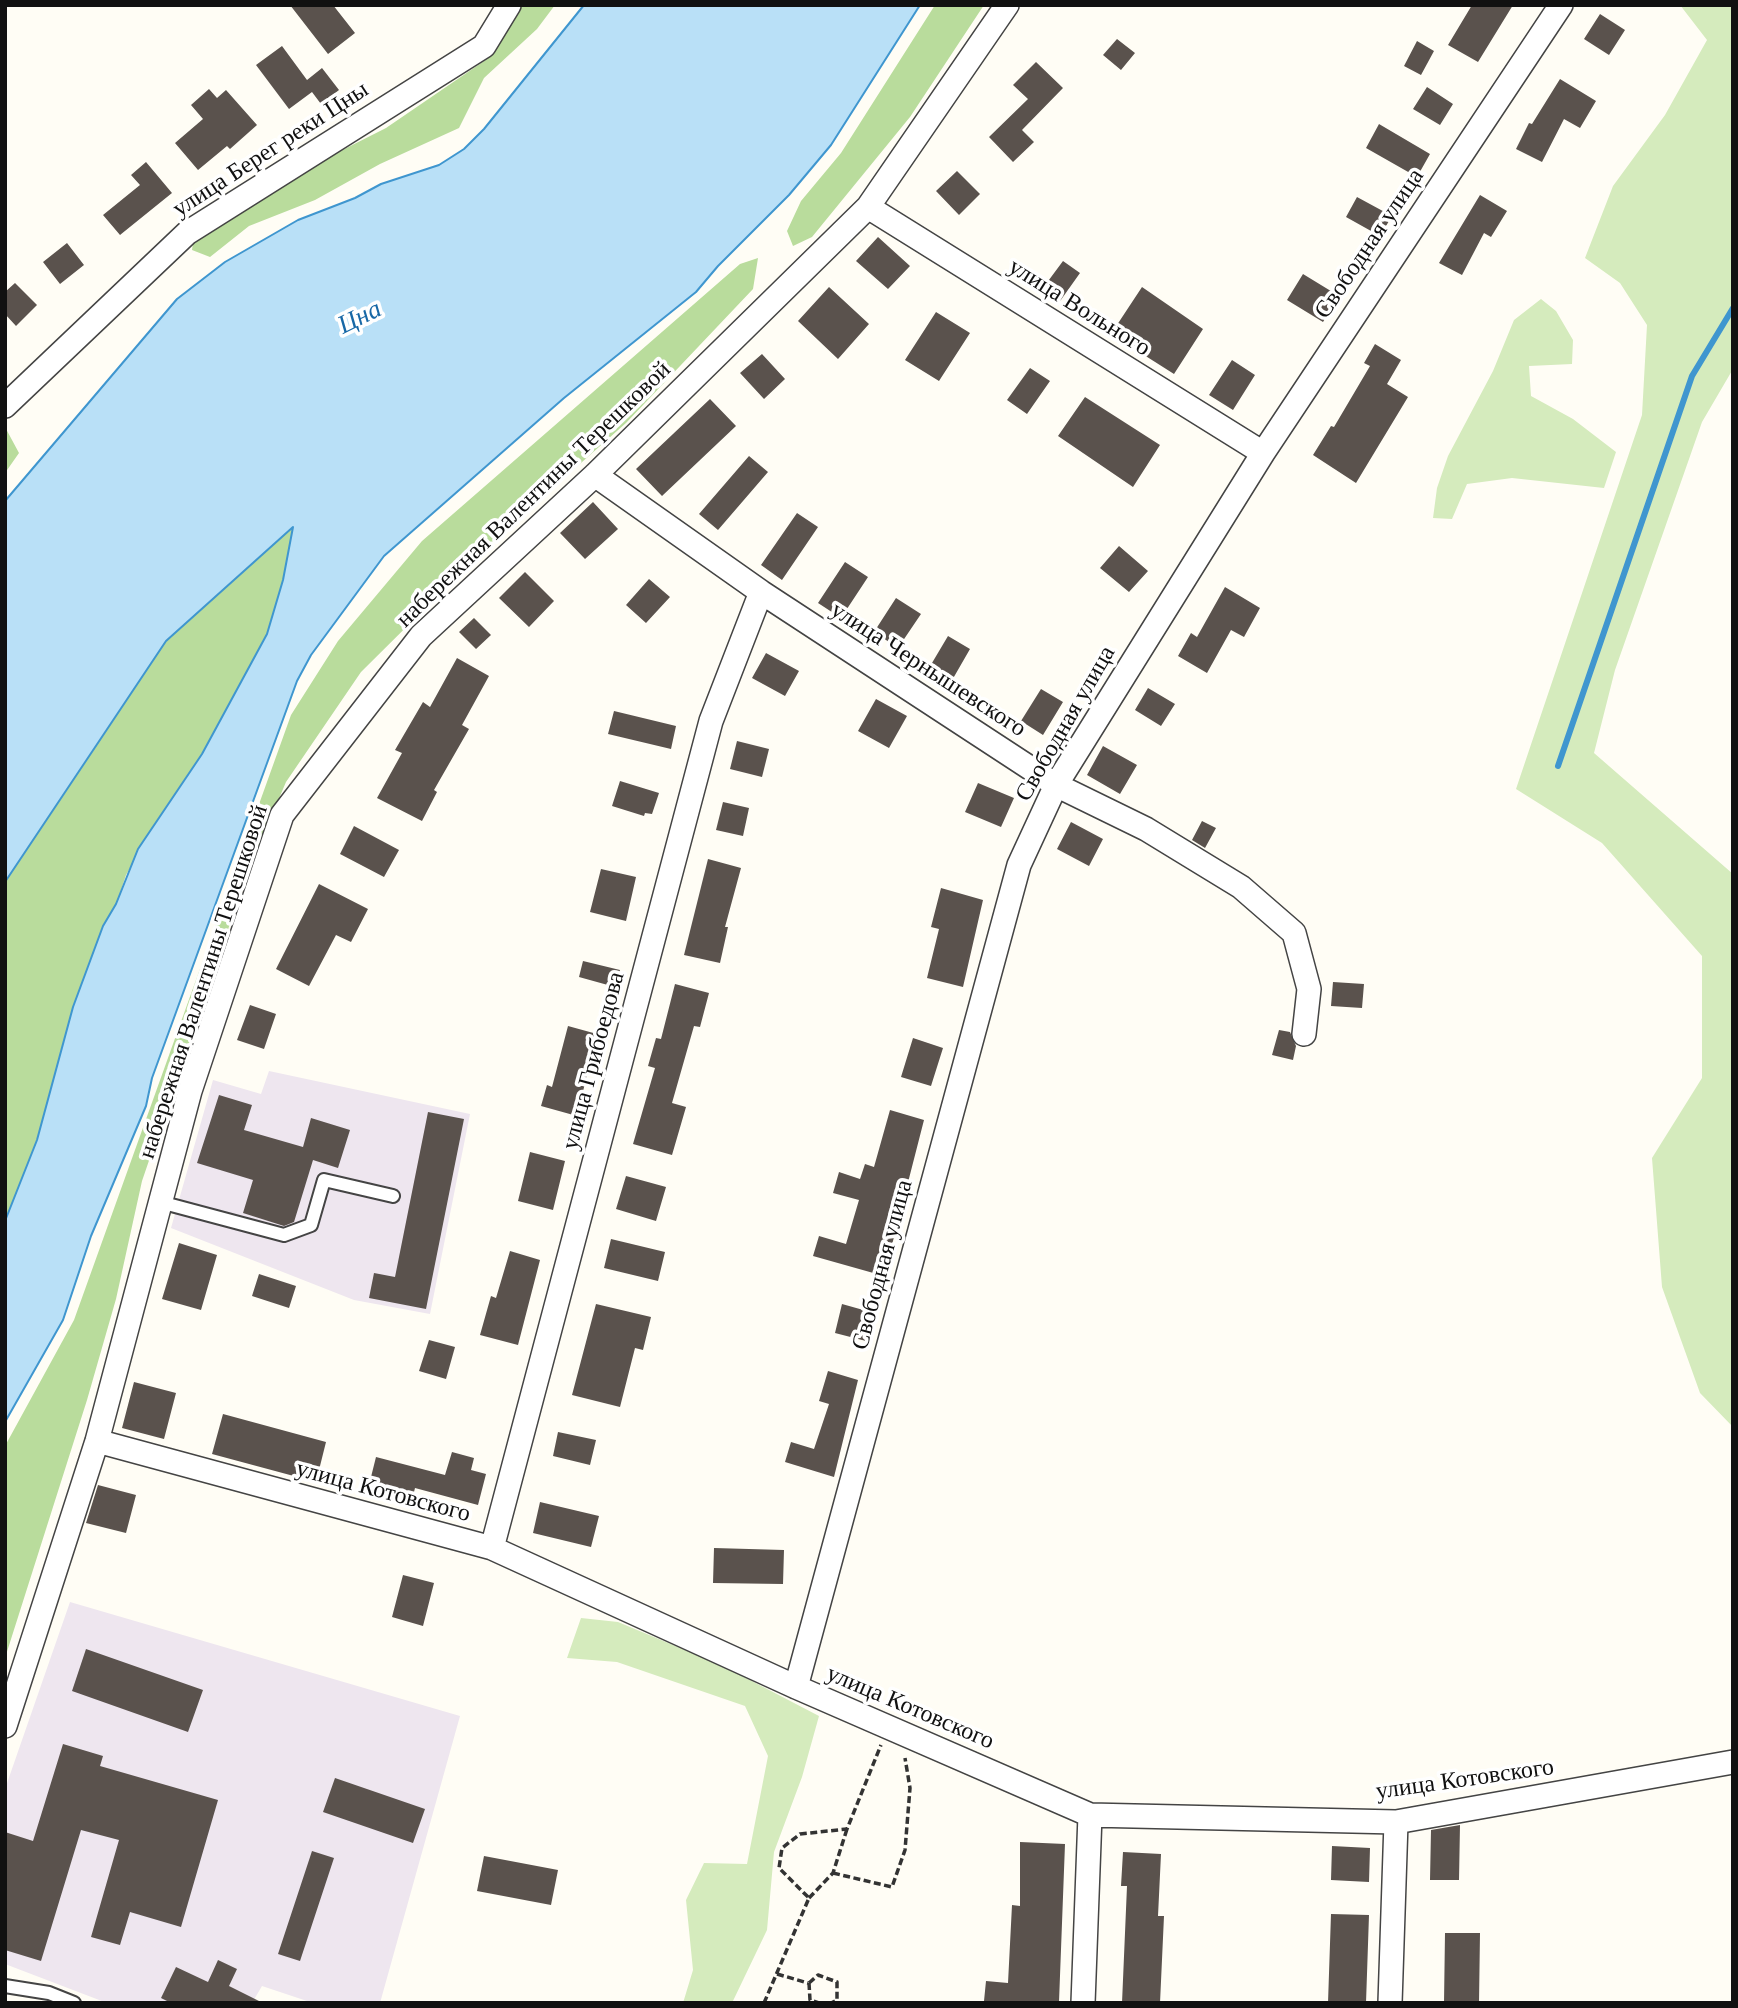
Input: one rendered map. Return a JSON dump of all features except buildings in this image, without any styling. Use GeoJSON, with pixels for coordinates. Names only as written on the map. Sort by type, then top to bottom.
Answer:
{"type":"FeatureCollection","features":[{"type":"Feature","properties":{"kind":"street","name":"улица Берег реки Цны"},"geometry":{"type":"LineString","coordinates":[[5,406],[187,233],[484,46],[509,5]]}},
{"type":"Feature","properties":{"kind":"street","name":"набережная Валентины Терешковой"},"geometry":{"type":"LineString","coordinates":[[5,1726],[97,1441],[190,1091],[282,815],[421,636],[595,475],[868,207],[1007,5]]}},
{"type":"Feature","properties":{"kind":"street","name":"Свободная улица"},"geometry":{"type":"LineString","coordinates":[[796,1687],[1019,865],[1056,785],[1263,453],[1561,5]]}},
{"type":"Feature","properties":{"kind":"street","name":"улица Вольного"},"geometry":{"type":"LineString","coordinates":[[868,207],[1263,453]]}},
{"type":"Feature","properties":{"kind":"street","name":"улица Чернышевского"},"geometry":{"type":"LineString","coordinates":[[595,475],[761,593],[1056,785],[1146,829],[1241,887],[1294,933],[1309,989],[1304,1034]]}},
{"type":"Feature","properties":{"kind":"street","name":"улица Грибоедова"},"geometry":{"type":"LineString","coordinates":[[492,1548],[712,721],[761,593]]}},
{"type":"Feature","properties":{"kind":"street","name":"улица Котовского"},"geometry":{"type":"LineString","coordinates":[[97,1441],[492,1548],[796,1687],[884,1736],[1090,1815],[1396,1822],[1733,1762]]}},
{"type":"Feature","properties":{"kind":"street"},"geometry":{"type":"LineString","coordinates":[[1083,2003],[1090,1815]]}},
{"type":"Feature","properties":{"kind":"street"},"geometry":{"type":"LineString","coordinates":[[1390,2003],[1396,1822]]}},
{"type":"Feature","properties":{"kind":"lane"},"geometry":{"type":"LineString","coordinates":[[160,1202],[284,1235],[311,1225],[324,1180],[394,1196]]}},
{"type":"Feature","properties":{"kind":"lane"},"geometry":{"type":"LineString","coordinates":[[5,1986],[49,1993],[74,2003]]}},
{"type":"Feature","properties":{"kind":"path"},"geometry":{"type":"LineString","coordinates":[[884,1736],[890,1750]]}},
{"type":"Feature","properties":{"kind":"path"},"geometry":{"type":"LineString","coordinates":[[764,2003],[809,1898],[833,1873],[847,1829],[884,1736]]}},
{"type":"Feature","properties":{"kind":"path"},"geometry":{"type":"LineString","coordinates":[[833,1873],[892,1886],[905,1850],[911,1788],[906,1759],[898,1754]]}},
{"type":"Feature","properties":{"kind":"path"},"geometry":{"type":"LineString","coordinates":[[809,1898],[779,1868],[782,1848],[800,1834],[847,1829]]}},
{"type":"Feature","properties":{"kind":"path"},"geometry":{"type":"LineString","coordinates":[[777,1974],[809,1983]]}},
{"type":"Feature","properties":{"kind":"path"},"geometry":{"type":"LineString","coordinates":[[809,1983],[818,1975],[837,1982],[837,2000],[831,2003]]}},
{"type":"Feature","properties":{"kind":"path"},"geometry":{"type":"LineString","coordinates":[[809,1983],[810,2000],[819,2003]]}},
{"type":"Feature","properties":{"kind":"shaded area"},"geometry":{"type":"Polygon","coordinates":[[[269,1071],[470,1114],[430,1314],[354,1300],[171,1228],[213,1080],[261,1094],[269,1071]]]}},
{"type":"Feature","properties":{"kind":"shaded area"},"geometry":{"type":"Polygon","coordinates":[[[70,1602],[460,1716],[380,2003],[313,2003],[262,1986],[252,2003],[107,2003],[5,1964],[5,1789],[70,1602]]]}},
{"type":"Feature","properties":{"kind":"green space"},"geometry":{"type":"Polygon","coordinates":[[[519,5],[555,5],[537,29],[484,78],[459,128],[380,164],[315,200],[249,226],[210,257],[192,250],[194,236],[299,172],[386,128],[487,59],[519,5]]]}},
{"type":"Feature","properties":{"kind":"green space"},"geometry":{"type":"Polygon","coordinates":[[[935,5],[984,5],[910,117],[812,237],[793,246],[787,231],[801,201],[841,153],[935,5]]]}},
{"type":"Feature","properties":{"kind":"green space"},"geometry":{"type":"Polygon","coordinates":[[[1680,5],[1733,5],[1733,369],[1702,422],[1615,670],[1594,753],[1733,874],[1733,1427],[1700,1393],[1662,1287],[1652,1158],[1702,1078],[1702,956],[1602,843],[1516,789],[1642,415],[1647,325],[1620,283],[1585,258],[1613,186],[1665,115],[1707,40],[1680,5]]]}},
{"type":"Feature","properties":{"kind":"green space"},"geometry":{"type":"Polygon","coordinates":[[[758,258],[753,289],[626,423],[493,541],[361,672],[286,782],[248,871],[142,1181],[116,1299],[87,1400],[5,1658],[5,1446],[74,1320],[291,715],[338,641],[422,541],[740,264],[758,258]]]}},
{"type":"Feature","properties":{"kind":"green space"},"geometry":{"type":"Polygon","coordinates":[[[1541,299],[1556,311],[1573,340],[1572,364],[1529,366],[1531,396],[1573,419],[1616,452],[1604,488],[1512,478],[1467,484],[1452,519],[1433,518],[1437,488],[1448,456],[1493,371],[1514,320],[1541,299]]]}},
{"type":"Feature","properties":{"kind":"green space"},"geometry":{"type":"Polygon","coordinates":[[[5,427],[19,453],[5,473],[5,427]]]}},
{"type":"Feature","properties":{"kind":"green space"},"geometry":{"type":"Polygon","coordinates":[[[293,526],[283,580],[267,634],[202,754],[154,825],[126,875],[116,905],[103,926],[73,1007],[37,1140],[5,1221],[5,882],[166,641],[293,526]]]}},
{"type":"Feature","properties":{"kind":"green space"},"geometry":{"type":"Polygon","coordinates":[[[581,1618],[618,1622],[721,1665],[819,1716],[802,1777],[774,1852],[767,1930],[732,2003],[683,2003],[693,1970],[686,1900],[704,1863],[747,1864],[768,1756],[745,1706],[617,1662],[567,1658],[581,1618]]]}},
{"type":"Feature","properties":{"kind":"water","name":"Цна"},"geometry":{"type":"Polygon","coordinates":[[[584,5],[920,5],[831,145],[789,195],[718,266],[696,292],[564,398],[384,556],[311,655],[297,681],[152,1078],[146,1106],[91,1236],[63,1320],[5,1422],[5,1221],[37,1140],[73,1007],[103,926],[116,904],[138,849],[202,754],[267,634],[283,580],[293,527],[166,641],[5,882],[5,501],[177,299],[225,262],[298,220],[355,198],[381,184],[439,165],[464,149],[484,129],[584,5]]]}},
{"type":"Feature","properties":{"kind":"waterway"},"geometry":{"type":"LineString","coordinates":[[1558,766],[1692,376],[1733,308]]}}]}
